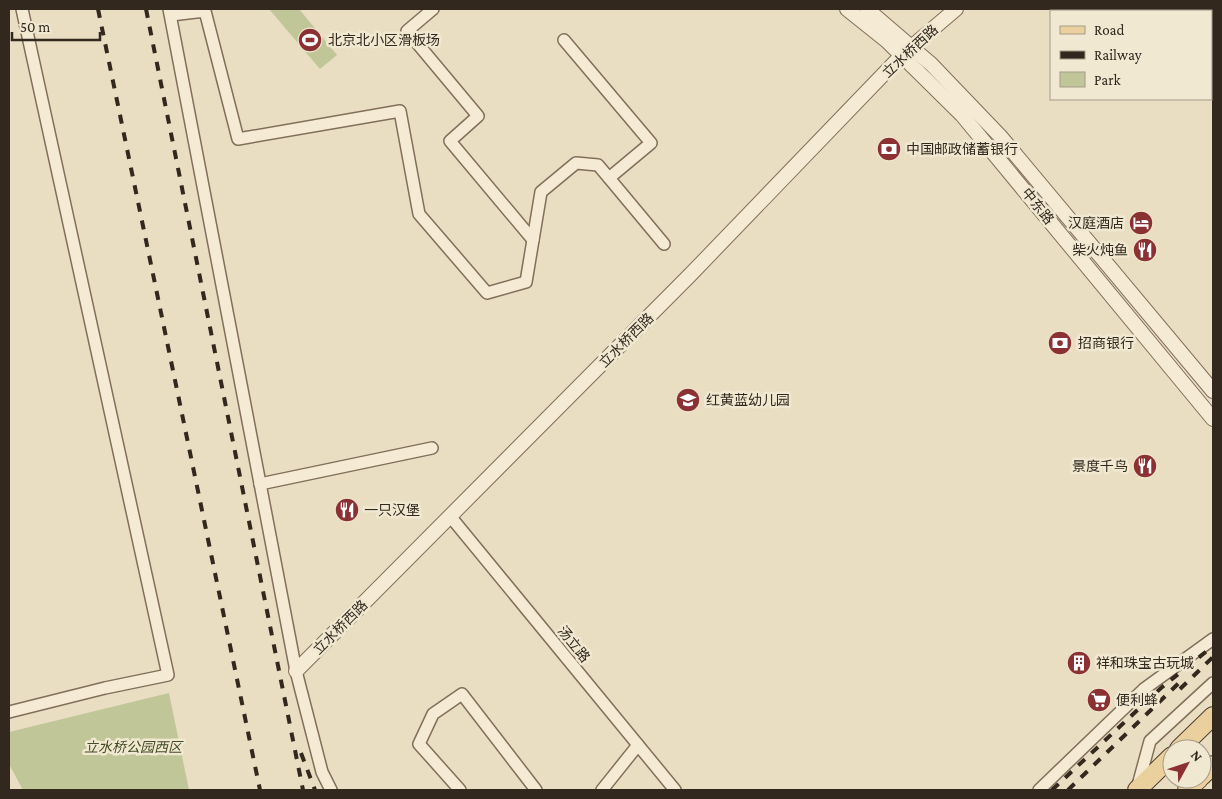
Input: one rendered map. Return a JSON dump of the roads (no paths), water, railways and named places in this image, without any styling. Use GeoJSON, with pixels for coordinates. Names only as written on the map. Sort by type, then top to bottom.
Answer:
{"type":"FeatureCollection","features":[{"type":"Feature","properties":{"kind":"main road"},"geometry":{"type":"LineString","coordinates":[[1189,739],[1213,716]]}},
{"type":"Feature","properties":{"kind":"main road"},"geometry":{"type":"LineString","coordinates":[[1137,790],[1162,766]]}},
{"type":"Feature","properties":{"kind":"street"},"geometry":{"type":"LineString","coordinates":[[9,712],[105,688],[168,675],[22,9]]}},
{"type":"Feature","properties":{"kind":"street"},"geometry":{"type":"LineString","coordinates":[[434,9],[407,31],[478,116],[450,141],[533,240]]}},
{"type":"Feature","properties":{"kind":"street","name":"中东路"},"geometry":{"type":"LineString","coordinates":[[847,9],[907,51],[1000,136],[1213,391]]}},
{"type":"Feature","properties":{"kind":"street","name":"中东路"},"geometry":{"type":"LineString","coordinates":[[867,9],[907,51],[990,147],[1213,419]]}},
{"type":"Feature","properties":{"kind":"street","name":"立水桥西路"},"geometry":{"type":"LineString","coordinates":[[296,671],[698,267],[907,51],[956,9]]}},
{"type":"Feature","properties":{"kind":"street"},"geometry":{"type":"LineString","coordinates":[[331,790],[322,772],[296,671],[170,12],[204,10],[238,139],[400,111],[419,214],[487,293],[526,282],[541,192],[576,163],[598,165],[664,244]]}},
{"type":"Feature","properties":{"kind":"street"},"geometry":{"type":"LineString","coordinates":[[564,40],[651,143],[609,178]]}},
{"type":"Feature","properties":{"kind":"street"},"geometry":{"type":"LineString","coordinates":[[260,484],[432,448]]}},
{"type":"Feature","properties":{"kind":"street","name":"汤立路"},"geometry":{"type":"LineString","coordinates":[[450,516],[675,790]]}},
{"type":"Feature","properties":{"kind":"street"},"geometry":{"type":"LineString","coordinates":[[1039,790],[1144,689],[1213,639]]}},
{"type":"Feature","properties":{"kind":"street"},"geometry":{"type":"LineString","coordinates":[[1137,790],[1150,741],[1213,683]]}},
{"type":"Feature","properties":{"kind":"street"},"geometry":{"type":"LineString","coordinates":[[460,790],[419,744],[433,714],[462,694],[536,790]]}},
{"type":"Feature","properties":{"kind":"street"},"geometry":{"type":"LineString","coordinates":[[602,790],[638,745]]}},
{"type":"Feature","properties":{"kind":"railway"},"geometry":{"type":"LineString","coordinates":[[98,9],[260,790]]}},
{"type":"Feature","properties":{"kind":"railway"},"geometry":{"type":"LineString","coordinates":[[146,9],[303,790]]}},
{"type":"Feature","properties":{"kind":"railway"},"geometry":{"type":"LineString","coordinates":[[1052,790],[1161,688],[1213,646]]}},
{"type":"Feature","properties":{"kind":"railway"},"geometry":{"type":"LineString","coordinates":[[1180,689],[1213,657]]}},
{"type":"Feature","properties":{"kind":"railway"},"geometry":{"type":"LineString","coordinates":[[1068,790],[1183,679]]}},
{"type":"Feature","properties":{"kind":"railway"},"geometry":{"type":"LineString","coordinates":[[301,753],[315,790]]}},
{"type":"Feature","properties":{"kind":"place","name":"北京北小区滑板场"},"geometry":{"type":"Point","coordinates":[310,40]}},
{"type":"Feature","properties":{"kind":"place","name":"中国邮政储蓄银行"},"geometry":{"type":"Point","coordinates":[889,149]}},
{"type":"Feature","properties":{"kind":"place","name":"汉庭酒店"},"geometry":{"type":"Point","coordinates":[1141,223]}},
{"type":"Feature","properties":{"kind":"place","name":"柴火炖鱼"},"geometry":{"type":"Point","coordinates":[1145,250]}},
{"type":"Feature","properties":{"kind":"place","name":"招商银行"},"geometry":{"type":"Point","coordinates":[1060,343]}},
{"type":"Feature","properties":{"kind":"place","name":"红黄蓝幼儿园"},"geometry":{"type":"Point","coordinates":[688,400]}},
{"type":"Feature","properties":{"kind":"place","name":"景度千鸟"},"geometry":{"type":"Point","coordinates":[1145,466]}},
{"type":"Feature","properties":{"kind":"place","name":"一只汉堡"},"geometry":{"type":"Point","coordinates":[347,510]}},
{"type":"Feature","properties":{"kind":"place","name":"祥和珠宝古玩城"},"geometry":{"type":"Point","coordinates":[1079,663]}},
{"type":"Feature","properties":{"kind":"place","name":"便利蜂"},"geometry":{"type":"Point","coordinates":[1099,700]}},
{"type":"Feature","properties":{"kind":"park label","name":"立水桥公园西区"},"geometry":{"type":"Point","coordinates":[133,747]}}]}
